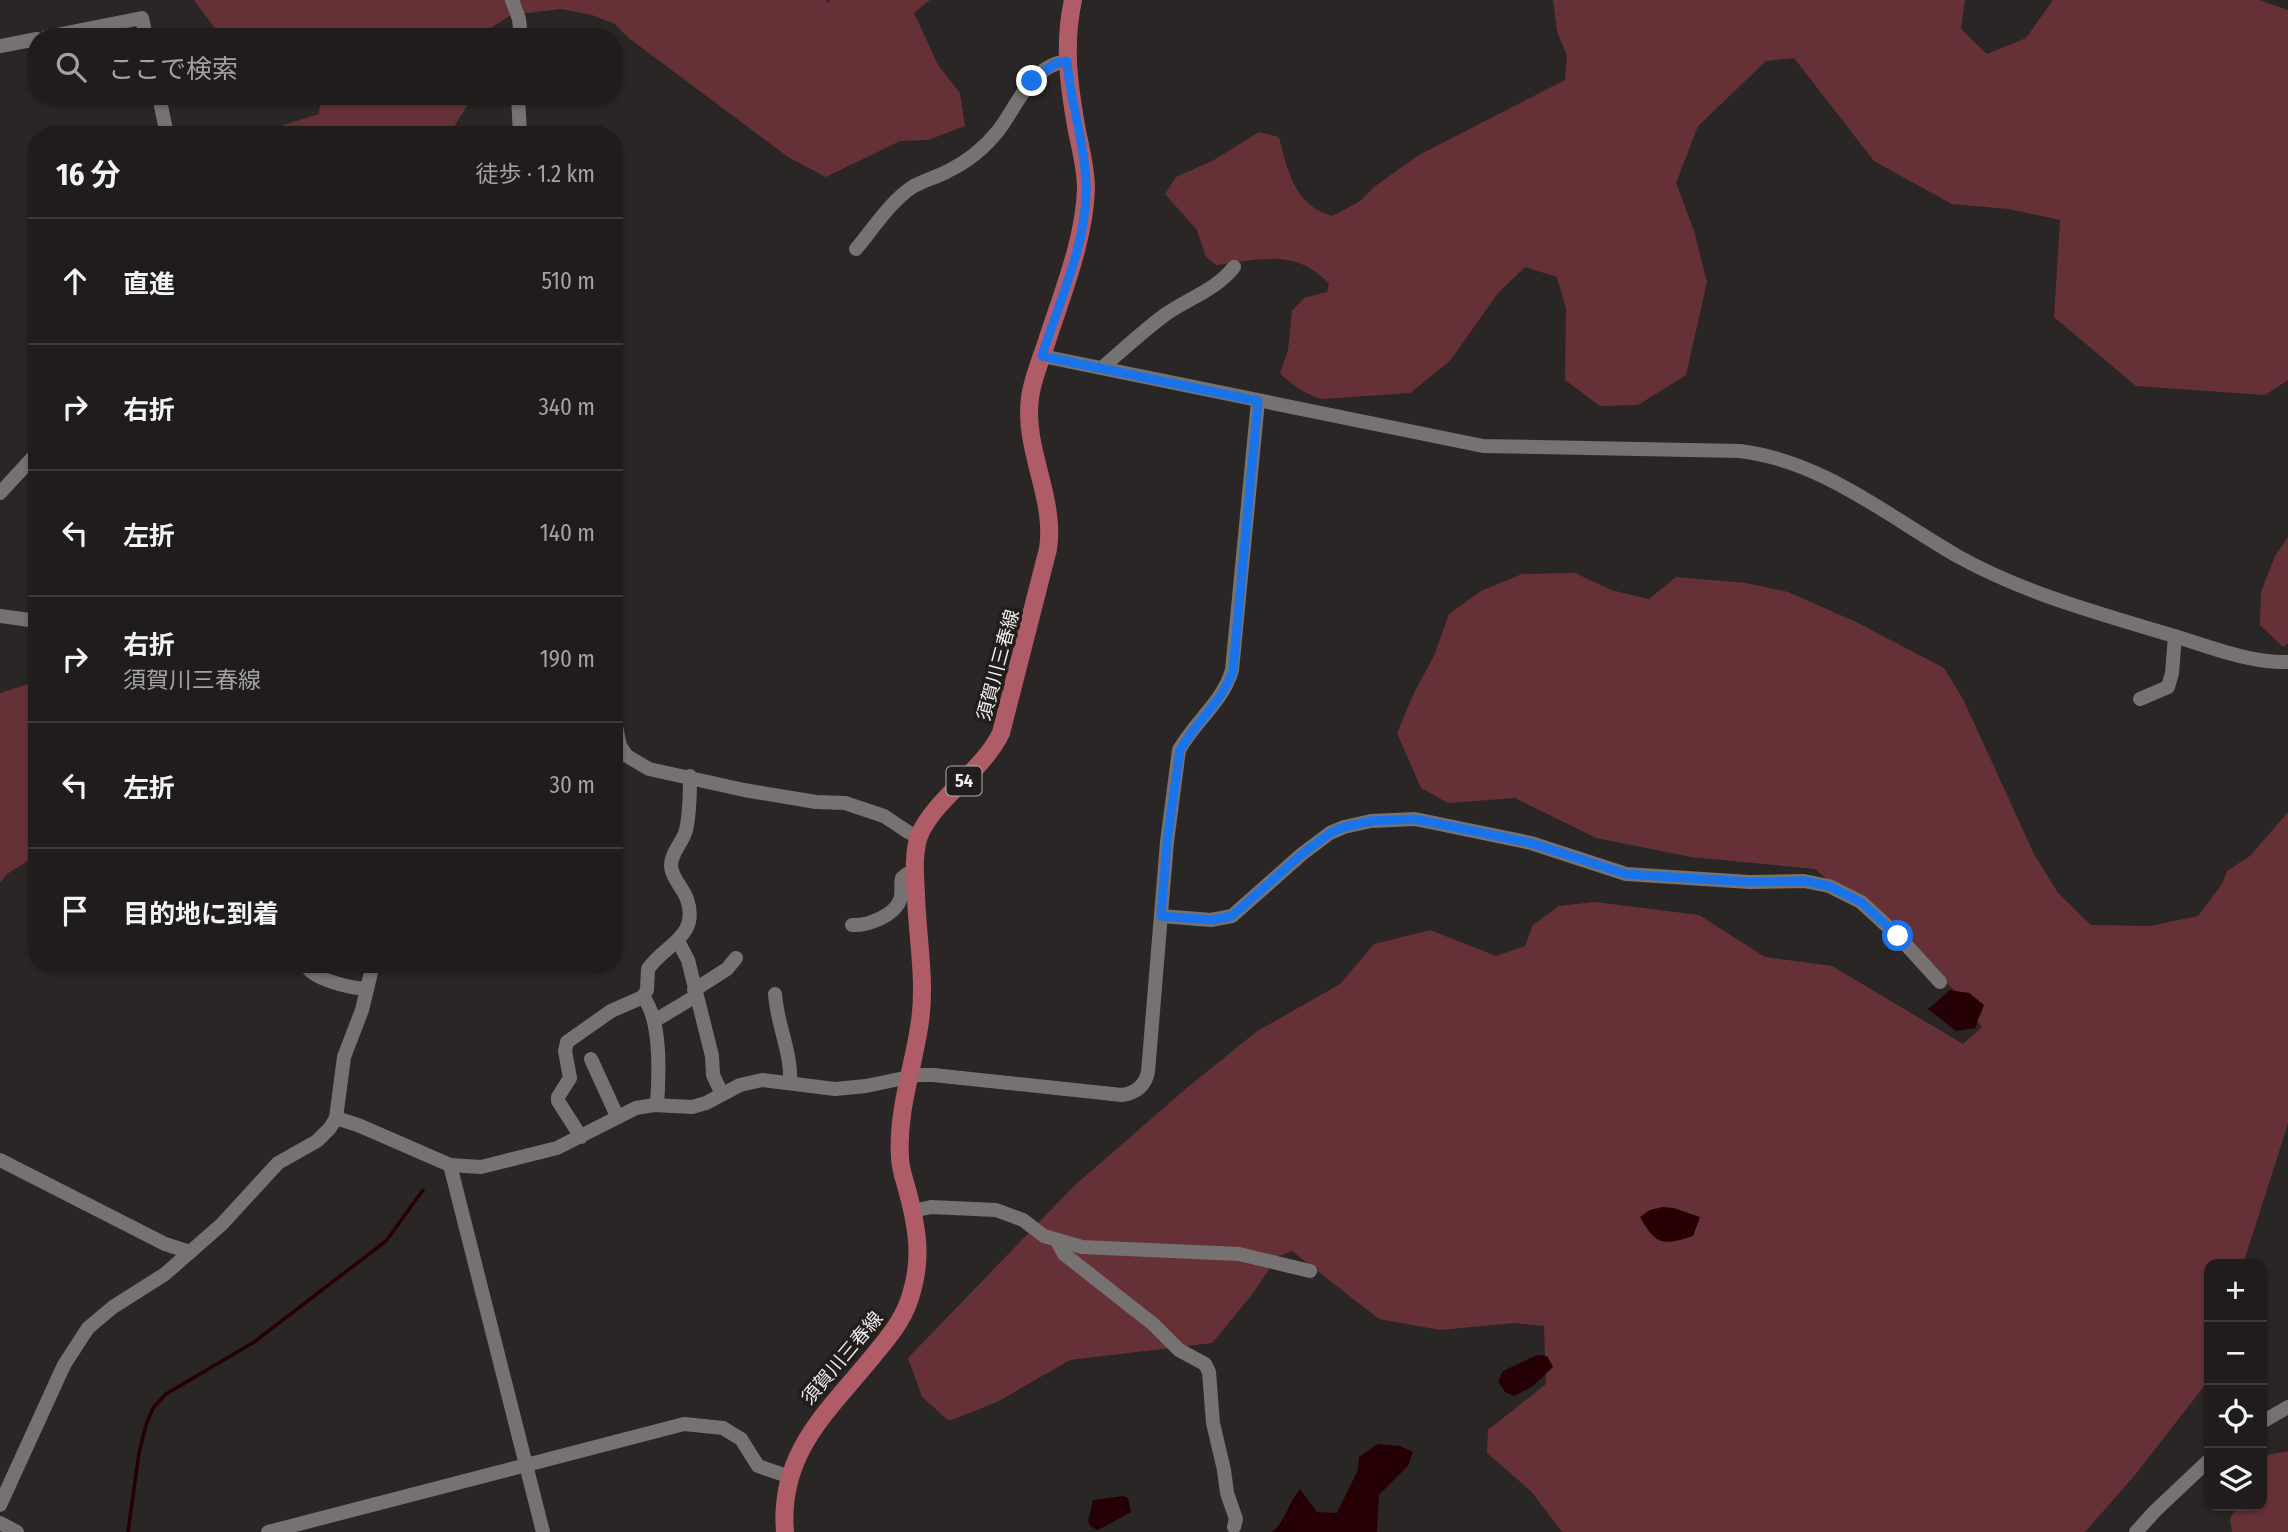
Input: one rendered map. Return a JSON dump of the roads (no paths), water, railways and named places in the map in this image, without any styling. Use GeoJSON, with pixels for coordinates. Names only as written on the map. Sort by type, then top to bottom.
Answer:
{"type":"FeatureCollection","features":[{"type":"Feature","properties":{"kind":"main road","name":"須賀川三春線"},"geometry":{"type":"LineString","coordinates":[[785,1532],[785,1508],[790,1477],[809,1434],[821,1416],[900,1324],[916,1272],[919,1238],[900,1161],[899,1133],[920,1019],[915,879],[919,837],[932,816],[998,740],[1051,535],[1029,409],[1030,396],[1079,239],[1085,200],[1085,175],[1067,61],[1068,27],[1073,0]]}},
{"type":"Feature","properties":{"kind":"street"},"geometry":{"type":"LineString","coordinates":[[512,0],[520,28]]}},
{"type":"Feature","properties":{"kind":"street"},"geometry":{"type":"LineString","coordinates":[[91,28],[142,18],[144,28]]}},
{"type":"Feature","properties":{"kind":"street"},"geometry":{"type":"LineString","coordinates":[[0,46],[28,41]]}},
{"type":"Feature","properties":{"kind":"street"},"geometry":{"type":"LineString","coordinates":[[856,249],[912,187],[949,171],[975,154],[997,131],[1032,81],[1054,64],[1067,61]]}},
{"type":"Feature","properties":{"kind":"street"},"geometry":{"type":"LineString","coordinates":[[161,105],[165,126]]}},
{"type":"Feature","properties":{"kind":"street"},"geometry":{"type":"LineString","coordinates":[[519,105],[520,126]]}},
{"type":"Feature","properties":{"kind":"street"},"geometry":{"type":"LineString","coordinates":[[1103,367],[1151,325],[1223,280],[1234,267]]}},
{"type":"Feature","properties":{"kind":"street"},"geometry":{"type":"LineString","coordinates":[[1042,356],[1483,446],[1736,451],[1770,455],[1801,465],[1869,501],[1959,557],[2004,580],[2061,602],[2242,656],[2288,662]]}},
{"type":"Feature","properties":{"kind":"street"},"geometry":{"type":"LineString","coordinates":[[336,1118],[450,1165],[481,1167],[557,1148],[636,1108],[657,1105],[692,1107],[706,1103],[740,1085],[762,1080],[835,1089],[933,1075],[1122,1095],[1134,1092],[1146,1080],[1148,1072],[1167,842],[1180,750],[1186,738],[1222,695],[1233,670],[1258,401]]}},
{"type":"Feature","properties":{"kind":"street"},"geometry":{"type":"LineString","coordinates":[[0,493],[28,463]]}},
{"type":"Feature","properties":{"kind":"street"},"geometry":{"type":"LineString","coordinates":[[0,616],[28,620]]}},
{"type":"Feature","properties":{"kind":"street"},"geometry":{"type":"LineString","coordinates":[[2140,699],[2168,687],[2175,636]]}},
{"type":"Feature","properties":{"kind":"street"},"geometry":{"type":"LineString","coordinates":[[623,750],[627,756],[649,769],[744,790],[816,802],[845,803],[884,816],[919,837]]}},
{"type":"Feature","properties":{"kind":"street"},"geometry":{"type":"LineString","coordinates":[[581,1137],[558,1101],[570,1078],[565,1051],[567,1042],[611,1011],[643,997],[647,990],[648,969],[678,941],[686,929],[690,913],[687,899],[671,862],[686,833],[690,776]]}},
{"type":"Feature","properties":{"kind":"street"},"geometry":{"type":"LineString","coordinates":[[1161,916],[1212,920],[1232,916],[1330,833],[1371,821],[1415,819],[1531,843],[1626,874],[1749,882],[1804,881],[1829,886],[1861,902],[1898,936],[1940,982]]}},
{"type":"Feature","properties":{"kind":"street"},"geometry":{"type":"LineString","coordinates":[[852,925],[881,918],[897,906],[901,898],[902,878],[907,874],[915,879]]}},
{"type":"Feature","properties":{"kind":"street"},"geometry":{"type":"LineString","coordinates":[[678,941],[688,960],[709,1042],[713,1075],[722,1094]]}},
{"type":"Feature","properties":{"kind":"street"},"geometry":{"type":"LineString","coordinates":[[654,1021],[727,970],[736,958]]}},
{"type":"Feature","properties":{"kind":"street"},"geometry":{"type":"LineString","coordinates":[[312,973],[355,988],[367,989]]}},
{"type":"Feature","properties":{"kind":"street"},"geometry":{"type":"LineString","coordinates":[[0,1505],[64,1365],[88,1328],[113,1307],[164,1274],[190,1252],[222,1224],[278,1163],[320,1138],[336,1118],[344,1057],[362,1010],[371,973]]}},
{"type":"Feature","properties":{"kind":"street"},"geometry":{"type":"LineString","coordinates":[[775,994],[780,1031],[788,1055],[790,1083]]}},
{"type":"Feature","properties":{"kind":"street"},"geometry":{"type":"LineString","coordinates":[[643,997],[654,1021],[658,1068],[657,1105]]}},
{"type":"Feature","properties":{"kind":"street"},"geometry":{"type":"LineString","coordinates":[[591,1059],[617,1116]]}},
{"type":"Feature","properties":{"kind":"street"},"geometry":{"type":"LineString","coordinates":[[0,1160],[165,1244],[190,1252]]}},
{"type":"Feature","properties":{"kind":"street"},"geometry":{"type":"LineString","coordinates":[[450,1165],[543,1532]]}},
{"type":"Feature","properties":{"kind":"street"},"geometry":{"type":"LineString","coordinates":[[913,1211],[932,1207],[996,1210],[1023,1220],[1044,1236],[1082,1247],[1239,1254],[1310,1271]]}},
{"type":"Feature","properties":{"kind":"street"},"geometry":{"type":"LineString","coordinates":[[1057,1241],[1064,1254],[1153,1324],[1179,1350],[1205,1364],[1209,1372],[1213,1423],[1227,1493],[1236,1519],[1234,1528]]}},
{"type":"Feature","properties":{"kind":"street"},"geometry":{"type":"LineString","coordinates":[[2267,1419],[2288,1407]]}},
{"type":"Feature","properties":{"kind":"street"},"geometry":{"type":"LineString","coordinates":[[268,1532],[684,1423],[723,1428],[741,1439],[758,1466],[790,1477]]}},
{"type":"Feature","properties":{"kind":"street"},"geometry":{"type":"LineString","coordinates":[[2136,1532],[2204,1465]]}},
{"type":"Feature","properties":{"kind":"street"},"geometry":{"type":"LineString","coordinates":[[0,1523],[18,1532]]}},
{"type":"Feature","properties":{"kind":"waterway"},"geometry":{"type":"LineString","coordinates":[[128,1532],[139,1453],[153,1408],[166,1394],[254,1342],[386,1241],[423,1190]]}}]}
